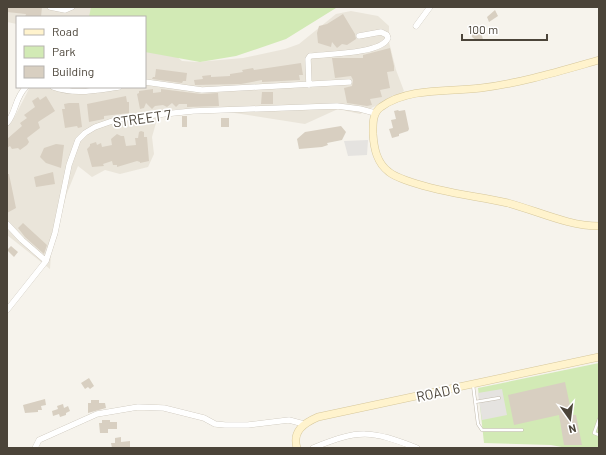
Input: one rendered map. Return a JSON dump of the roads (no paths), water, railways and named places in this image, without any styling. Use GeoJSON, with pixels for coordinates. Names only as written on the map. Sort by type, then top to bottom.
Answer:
{"type":"FeatureCollection","features":[{"type":"Feature","properties":{"kind":"street"},"geometry":{"type":"LineString","coordinates":[[50,7],[65,10],[72,7]]}},
{"type":"Feature","properties":{"kind":"street"},"geometry":{"type":"LineString","coordinates":[[416,26],[430,7]]}},
{"type":"Feature","properties":{"kind":"street"},"geometry":{"type":"LineString","coordinates":[[309,85],[308,59],[310,56],[362,51],[384,43],[388,38],[384,32],[359,36]]}},
{"type":"Feature","properties":{"kind":"street"},"geometry":{"type":"LineString","coordinates":[[599,60],[545,75],[494,86],[424,93],[402,97],[382,106],[375,113],[373,130],[375,151],[380,163],[388,172],[398,178],[423,186],[508,204],[573,223],[599,226]]}},
{"type":"Feature","properties":{"kind":"street"},"geometry":{"type":"LineString","coordinates":[[146,82],[202,90],[224,90],[349,82]]}},
{"type":"Feature","properties":{"kind":"street"},"geometry":{"type":"LineString","coordinates":[[7,123],[11,117],[18,98],[25,88]]}},
{"type":"Feature","properties":{"kind":"street"},"geometry":{"type":"LineString","coordinates":[[56,88],[70,92],[81,92],[111,88]]}},
{"type":"Feature","properties":{"kind":"street","name":"STREET 7"},"geometry":{"type":"LineString","coordinates":[[7,310],[46,261],[55,234],[65,182],[75,146],[80,136],[96,127],[124,118],[193,112],[332,106],[354,108],[375,113]]}},
{"type":"Feature","properties":{"kind":"street"},"geometry":{"type":"LineString","coordinates":[[7,224],[22,240],[46,261]]}},
{"type":"Feature","properties":{"kind":"street","name":"ROAD 6"},"geometry":{"type":"LineString","coordinates":[[304,424],[329,414],[599,357]]}},
{"type":"Feature","properties":{"kind":"street"},"geometry":{"type":"LineString","coordinates":[[34,448],[35,444],[39,440],[90,417],[129,408],[164,408],[204,418],[215,424],[224,425],[248,425],[289,420],[304,424],[296,434],[297,448]]}},
{"type":"Feature","properties":{"kind":"street"},"geometry":{"type":"LineString","coordinates":[[313,448],[340,437],[362,433],[388,437],[417,448]]}},
{"type":"Feature","properties":{"kind":"lane"},"geometry":{"type":"LineString","coordinates":[[472,384],[478,424],[482,430],[522,430]]}},
{"type":"Feature","properties":{"kind":"lane"},"geometry":{"type":"LineString","coordinates":[[475,402],[499,398]]}},
{"type":"Feature","properties":{"kind":"lane"},"geometry":{"type":"LineString","coordinates":[[599,419],[594,433],[599,435]]}}]}
